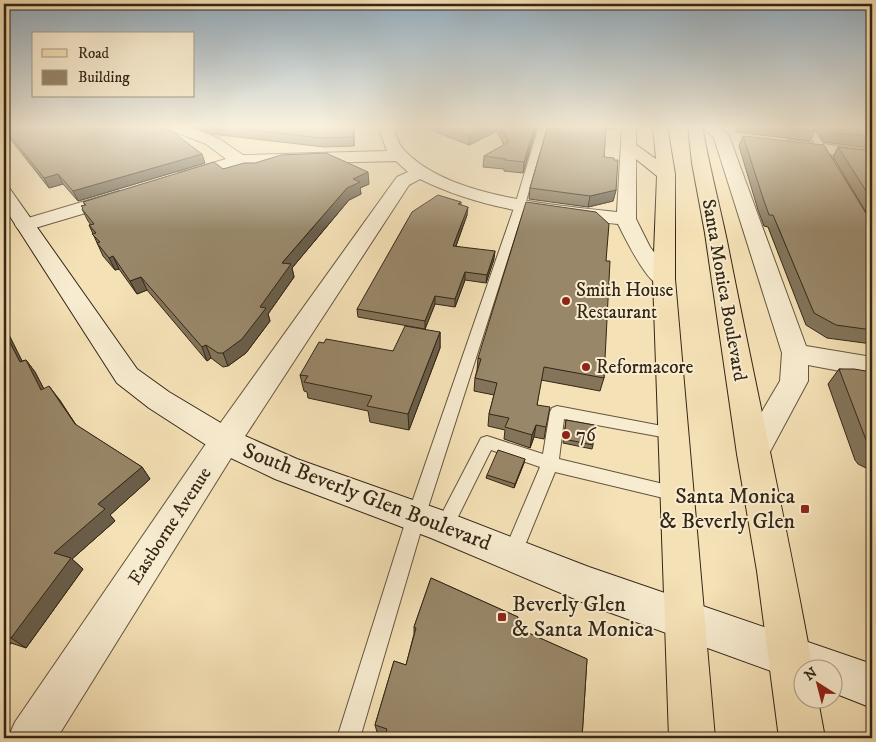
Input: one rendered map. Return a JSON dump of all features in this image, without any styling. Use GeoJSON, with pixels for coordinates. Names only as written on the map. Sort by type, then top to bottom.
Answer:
{"type":"FeatureCollection","features":[{"type":"Feature","properties":{"kind":"main road"},"geometry":{"type":"LineString","coordinates":[[648,161],[666,174]]}},
{"type":"Feature","properties":{"kind":"main road"},"geometry":{"type":"LineString","coordinates":[[664,161],[666,174],[664,280],[692,738]]}},
{"type":"Feature","properties":{"kind":"main road","name":"Santa Monica Boulevard"},"geometry":{"type":"LineString","coordinates":[[700,161],[716,233],[753,454],[776,571],[806,660]]}},
{"type":"Feature","properties":{"kind":"main road","name":"Santa Monica Boulevard"},"geometry":{"type":"LineString","coordinates":[[802,738],[804,710]]}},
{"type":"Feature","properties":{"kind":"street"},"geometry":{"type":"LineString","coordinates":[[166,182],[237,161]]}},
{"type":"Feature","properties":{"kind":"street"},"geometry":{"type":"LineString","coordinates":[[403,161],[419,173],[481,197],[520,205],[626,219]]}},
{"type":"Feature","properties":{"kind":"street"},"geometry":{"type":"LineString","coordinates":[[628,161],[626,219],[640,249],[664,280]]}},
{"type":"Feature","properties":{"kind":"street","name":"Santa Monica Boulevard"},"geometry":{"type":"LineString","coordinates":[[733,161],[795,353],[794,381],[766,434],[753,454]]}},
{"type":"Feature","properties":{"kind":"street","name":"Eastborne Avenue"},"geometry":{"type":"LineString","coordinates":[[31,738],[226,441],[403,181],[419,173]]}},
{"type":"Feature","properties":{"kind":"street"},"geometry":{"type":"LineString","coordinates":[[25,225],[138,191]]}},
{"type":"Feature","properties":{"kind":"street","name":"South Beverly Glen Boulevard"},"geometry":{"type":"LineString","coordinates":[[4,193],[127,376],[159,400],[226,441],[286,469],[430,522],[589,586],[799,660]]}},
{"type":"Feature","properties":{"kind":"street"},"geometry":{"type":"LineString","coordinates":[[795,353],[872,367]]}},
{"type":"Feature","properties":{"kind":"street"},"geometry":{"type":"LineString","coordinates":[[844,676],[872,686]]}},
{"type":"Feature","properties":{"kind":"lane"},"geometry":{"type":"LineString","coordinates":[[348,738],[430,522],[533,161]]}},
{"type":"Feature","properties":{"kind":"lane"},"geometry":{"type":"LineString","coordinates":[[829,161],[832,165]]}},
{"type":"Feature","properties":{"kind":"lane"},"geometry":{"type":"LineString","coordinates":[[512,554],[550,463],[557,412],[673,433]]}},
{"type":"Feature","properties":{"kind":"lane"},"geometry":{"type":"LineString","coordinates":[[430,522],[486,442],[550,463],[676,494]]}},
{"type":"Feature","properties":{"kind":"building"},"geometry":{"type":"Polygon","coordinates":[[[30,161],[179,161],[73,191],[58,174],[44,178],[30,161]]]}},
{"type":"Feature","properties":{"kind":"building"},"geometry":{"type":"Polygon","coordinates":[[[263,161],[343,161],[368,172],[353,179],[360,182],[347,188],[282,263],[291,264],[260,307],[266,308],[242,339],[223,353],[218,353],[206,345],[202,347],[141,277],[130,281],[113,256],[109,258],[97,243],[100,242],[92,234],[96,233],[89,225],[94,224],[81,206],[86,205],[83,202],[214,162],[223,169],[244,163],[263,161]]]}},
{"type":"Feature","properties":{"kind":"building"},"geometry":{"type":"Polygon","coordinates":[[[538,161],[618,161],[616,190],[590,196],[530,188],[538,161]]]}},
{"type":"Feature","properties":{"kind":"building"},"geometry":{"type":"Polygon","coordinates":[[[751,161],[834,161],[872,223],[872,330],[836,325],[814,313],[773,215],[769,215],[751,161]]]}},
{"type":"Feature","properties":{"kind":"building"},"geometry":{"type":"Polygon","coordinates":[[[847,161],[872,161],[872,200],[847,161]]]}},
{"type":"Feature","properties":{"kind":"building"},"geometry":{"type":"Polygon","coordinates":[[[438,195],[461,202],[458,204],[468,207],[453,246],[495,251],[487,275],[465,272],[455,299],[435,296],[425,321],[357,309],[412,212],[438,195]]]}},
{"type":"Feature","properties":{"kind":"building"},"geometry":{"type":"Polygon","coordinates":[[[526,202],[596,212],[609,224],[606,261],[610,261],[604,378],[544,367],[537,405],[550,407],[546,427],[536,425],[532,435],[505,427],[509,418],[489,414],[497,383],[475,378],[481,359],[478,358],[526,202]]]}},
{"type":"Feature","properties":{"kind":"building"},"geometry":{"type":"Polygon","coordinates":[[[405,326],[440,332],[408,414],[367,406],[372,396],[304,382],[308,376],[300,375],[319,342],[324,343],[326,339],[393,351],[405,326]]]}},
{"type":"Feature","properties":{"kind":"building"},"geometry":{"type":"Polygon","coordinates":[[[4,331],[20,362],[26,360],[41,390],[49,386],[75,424],[142,467],[98,504],[105,509],[54,553],[71,558],[11,638],[4,636],[4,331]]]}},
{"type":"Feature","properties":{"kind":"building"},"geometry":{"type":"Polygon","coordinates":[[[839,369],[872,372],[872,450],[868,445],[839,369]]]}},
{"type":"Feature","properties":{"kind":"building"},"geometry":{"type":"Polygon","coordinates":[[[566,420],[594,425],[593,445],[564,439],[566,420]]]}},
{"type":"Feature","properties":{"kind":"building"},"geometry":{"type":"Polygon","coordinates":[[[498,450],[525,459],[515,484],[487,475],[498,450]]]}},
{"type":"Feature","properties":{"kind":"building"},"geometry":{"type":"Polygon","coordinates":[[[431,578],[518,617],[515,627],[587,659],[582,738],[384,738],[387,729],[375,725],[394,661],[406,665],[416,628],[414,627],[431,578]]]}},
{"type":"Feature","properties":{"kind":"place","name":"Smith House Restaurant"},"geometry":{"type":"Point","coordinates":[566,301]}},
{"type":"Feature","properties":{"kind":"place","name":"Reformacore"},"geometry":{"type":"Point","coordinates":[586,367]}},
{"type":"Feature","properties":{"kind":"place","name":"76"},"geometry":{"type":"Point","coordinates":[566,435]}},
{"type":"Feature","properties":{"kind":"place","name":"Santa Monica & Beverly Glen"},"geometry":{"type":"Point","coordinates":[805,509]}},
{"type":"Feature","properties":{"kind":"place","name":"Beverly Glen & Santa Monica"},"geometry":{"type":"Point","coordinates":[502,617]}}]}
